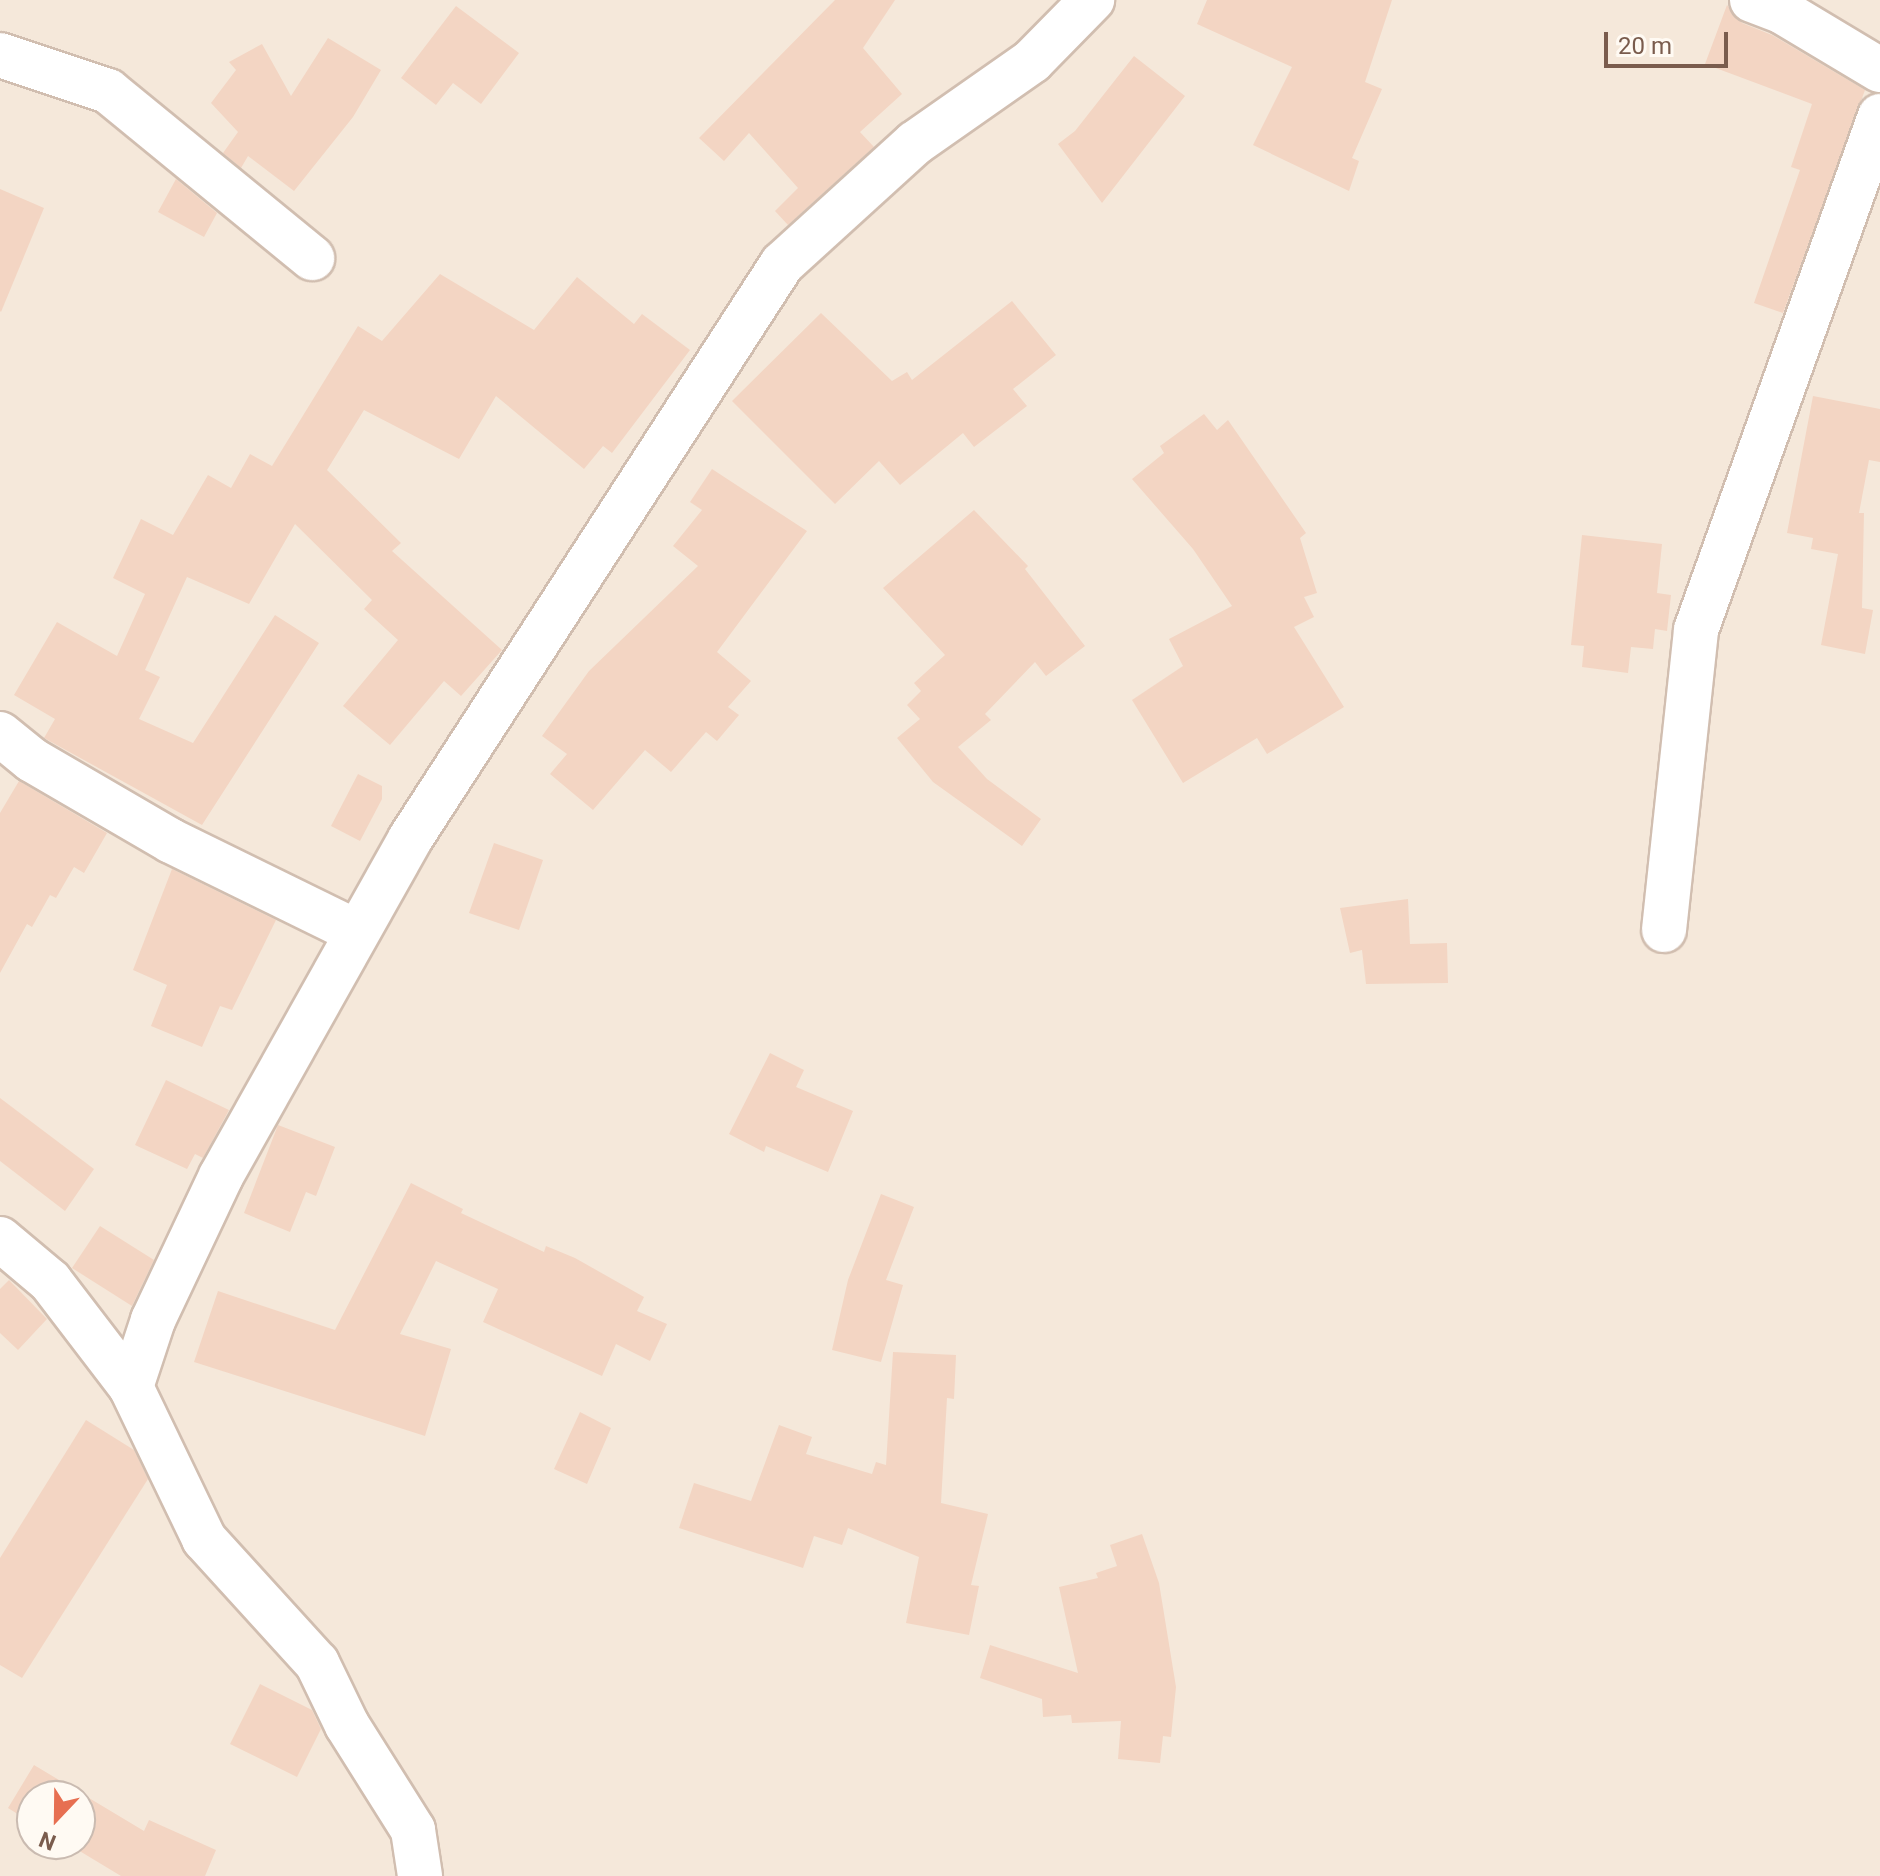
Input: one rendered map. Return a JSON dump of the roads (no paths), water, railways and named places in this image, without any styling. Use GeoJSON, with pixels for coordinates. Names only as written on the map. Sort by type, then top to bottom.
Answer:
{"type":"FeatureCollection","features":[{"type":"Feature","properties":{"kind":"street"},"geometry":{"type":"LineString","coordinates":[[131,1387],[153,1320],[221,1176],[418,825],[782,264],[915,143],[1032,61],[1092,0]]}},
{"type":"Feature","properties":{"kind":"street"},"geometry":{"type":"LineString","coordinates":[[1752,0],[1783,12],[1880,70]]}},
{"type":"Feature","properties":{"kind":"street"},"geometry":{"type":"LineString","coordinates":[[0,55],[108,91],[312,258]]}},
{"type":"Feature","properties":{"kind":"street"},"geometry":{"type":"LineString","coordinates":[[1664,930],[1696,630],[1880,116]]}},
{"type":"Feature","properties":{"kind":"street"},"geometry":{"type":"LineString","coordinates":[[0,734],[32,760],[171,841],[357,932]]}},
{"type":"Feature","properties":{"kind":"street"},"geometry":{"type":"LineString","coordinates":[[0,1239],[50,1281],[131,1387],[204,1539],[317,1663],[347,1725],[413,1830],[420,1876]]}}]}
